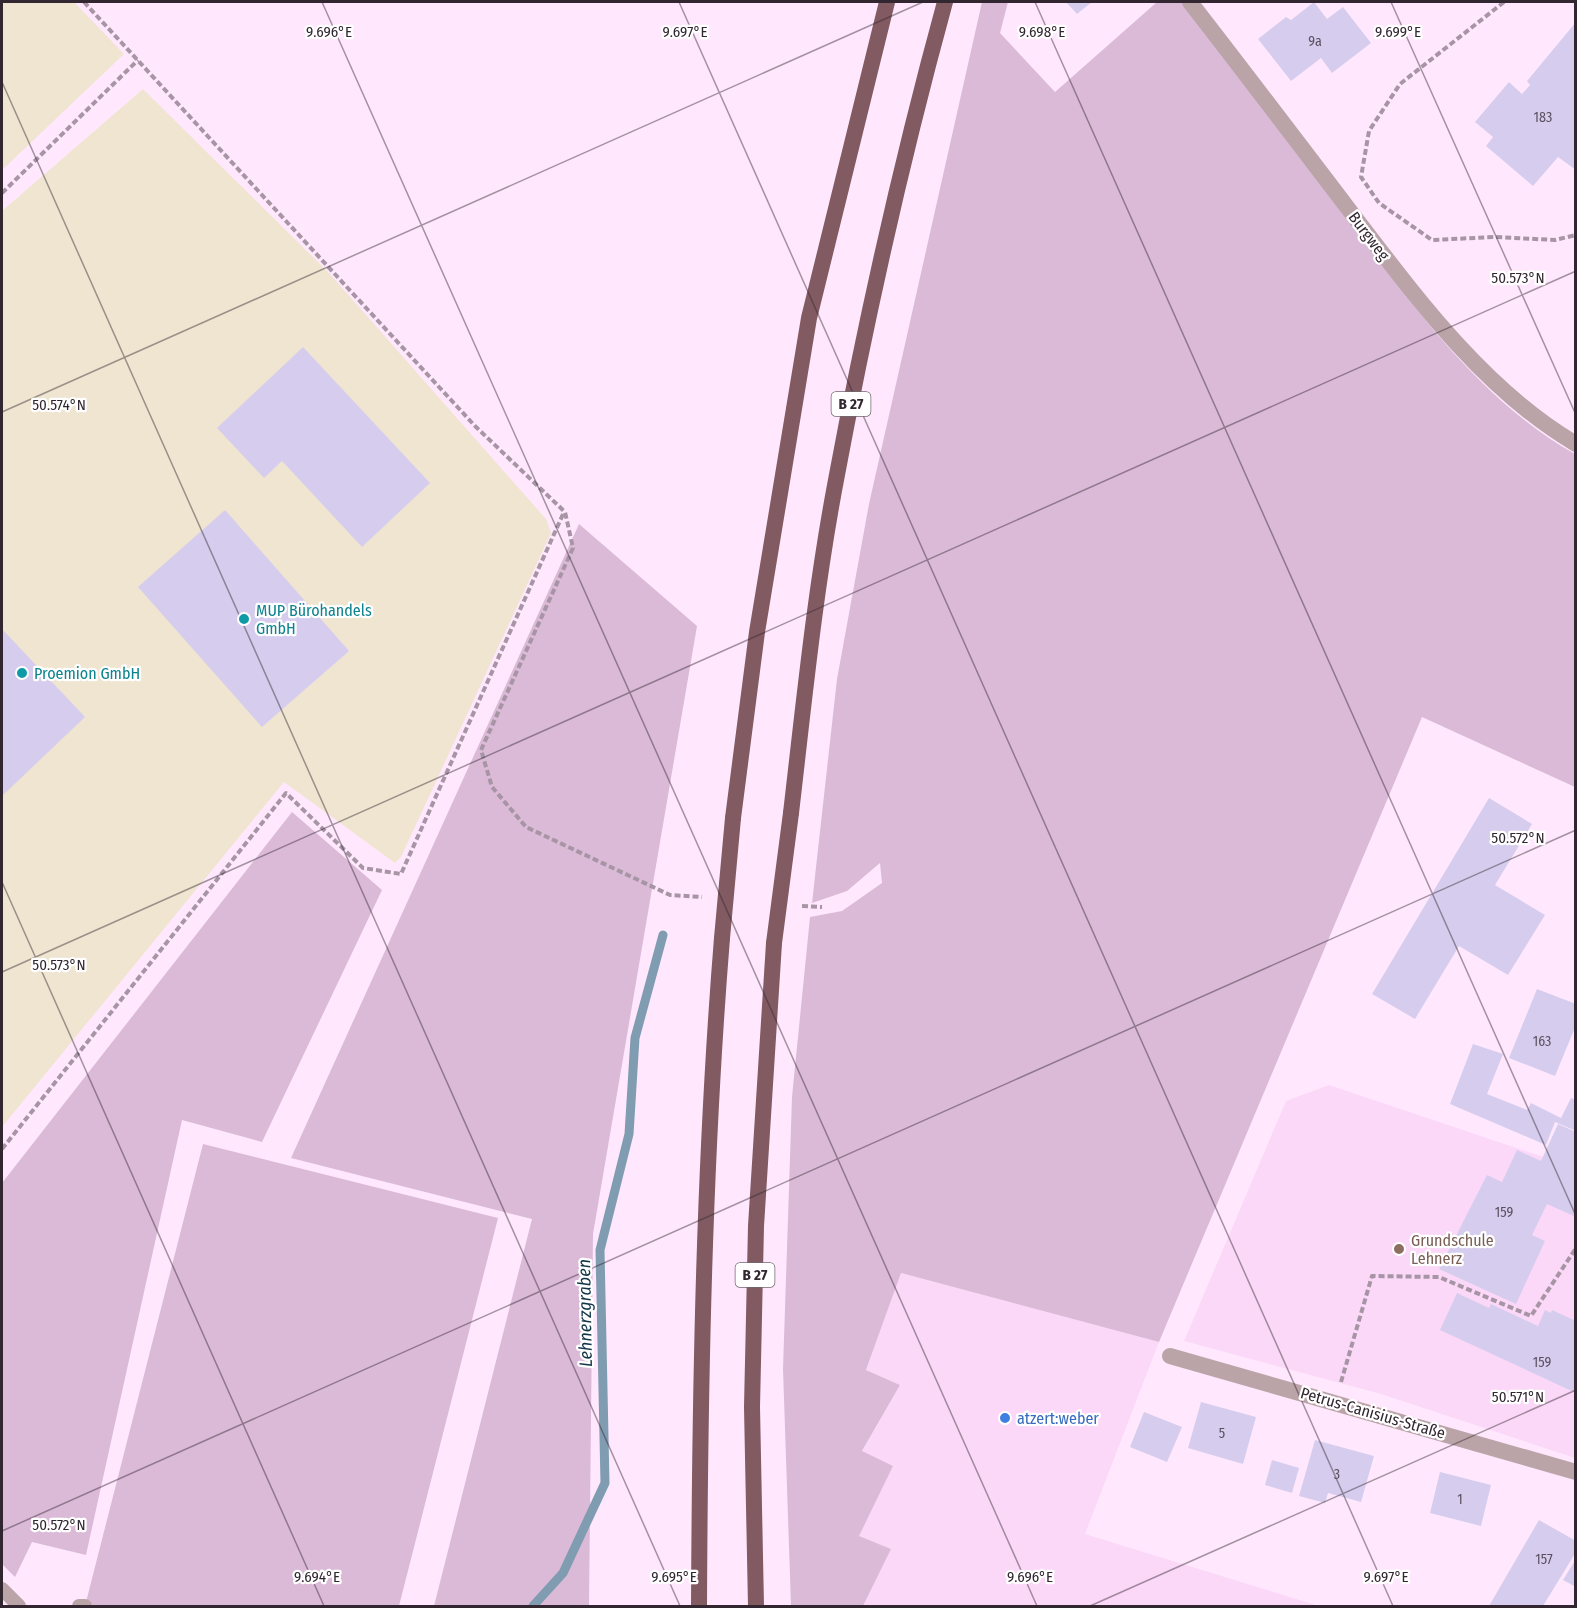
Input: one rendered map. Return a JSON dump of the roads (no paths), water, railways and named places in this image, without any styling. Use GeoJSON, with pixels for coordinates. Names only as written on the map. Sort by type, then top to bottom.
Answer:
{"type":"FeatureCollection","features":[{"type":"Feature","properties":{"kind":"highway"},"geometry":{"type":"LineString","coordinates":[[699,1606],[701,1304],[712,1066],[733,818],[756,632],[809,318],[887,2]]}},
{"type":"Feature","properties":{"kind":"highway","name":"B 27"},"geometry":{"type":"LineString","coordinates":[[756,1606],[752,1407],[756,1226],[774,943],[813,629],[836,482],[869,318],[923,82],[945,2]]}},
{"type":"Feature","properties":{"kind":"street","name":"Burgweg"},"geometry":{"type":"LineString","coordinates":[[1190,2],[1414,294],[1484,374],[1557,433],[1575,444]]}},
{"type":"Feature","properties":{"kind":"street","name":"Petrus-Canisius-Straße"},"geometry":{"type":"LineString","coordinates":[[1170,1356],[1575,1472]]}},
{"type":"Feature","properties":{"kind":"lane"},"geometry":{"type":"LineString","coordinates":[[2,1589],[19,1606]]}},
{"type":"Feature","properties":{"kind":"lane"},"geometry":{"type":"LineString","coordinates":[[79,1606],[85,1606]]}},
{"type":"Feature","properties":{"kind":"waterway","name":"Lehnerzgraben"},"geometry":{"type":"LineString","coordinates":[[533,1606],[563,1573],[605,1483],[600,1250],[629,1134],[635,1038],[663,935]]}},
{"type":"Feature","properties":{"kind":"place","name":"MUP Bürohandels GmbH"},"geometry":{"type":"Point","coordinates":[244,619]}},
{"type":"Feature","properties":{"kind":"place","name":"Proemion GmbH"},"geometry":{"type":"Point","coordinates":[22,673]}},
{"type":"Feature","properties":{"kind":"place","name":"Grundschule Lehnerz"},"geometry":{"type":"Point","coordinates":[1399,1249]}},
{"type":"Feature","properties":{"kind":"place","name":"atzert:weber"},"geometry":{"type":"Point","coordinates":[1005,1418]}}]}
